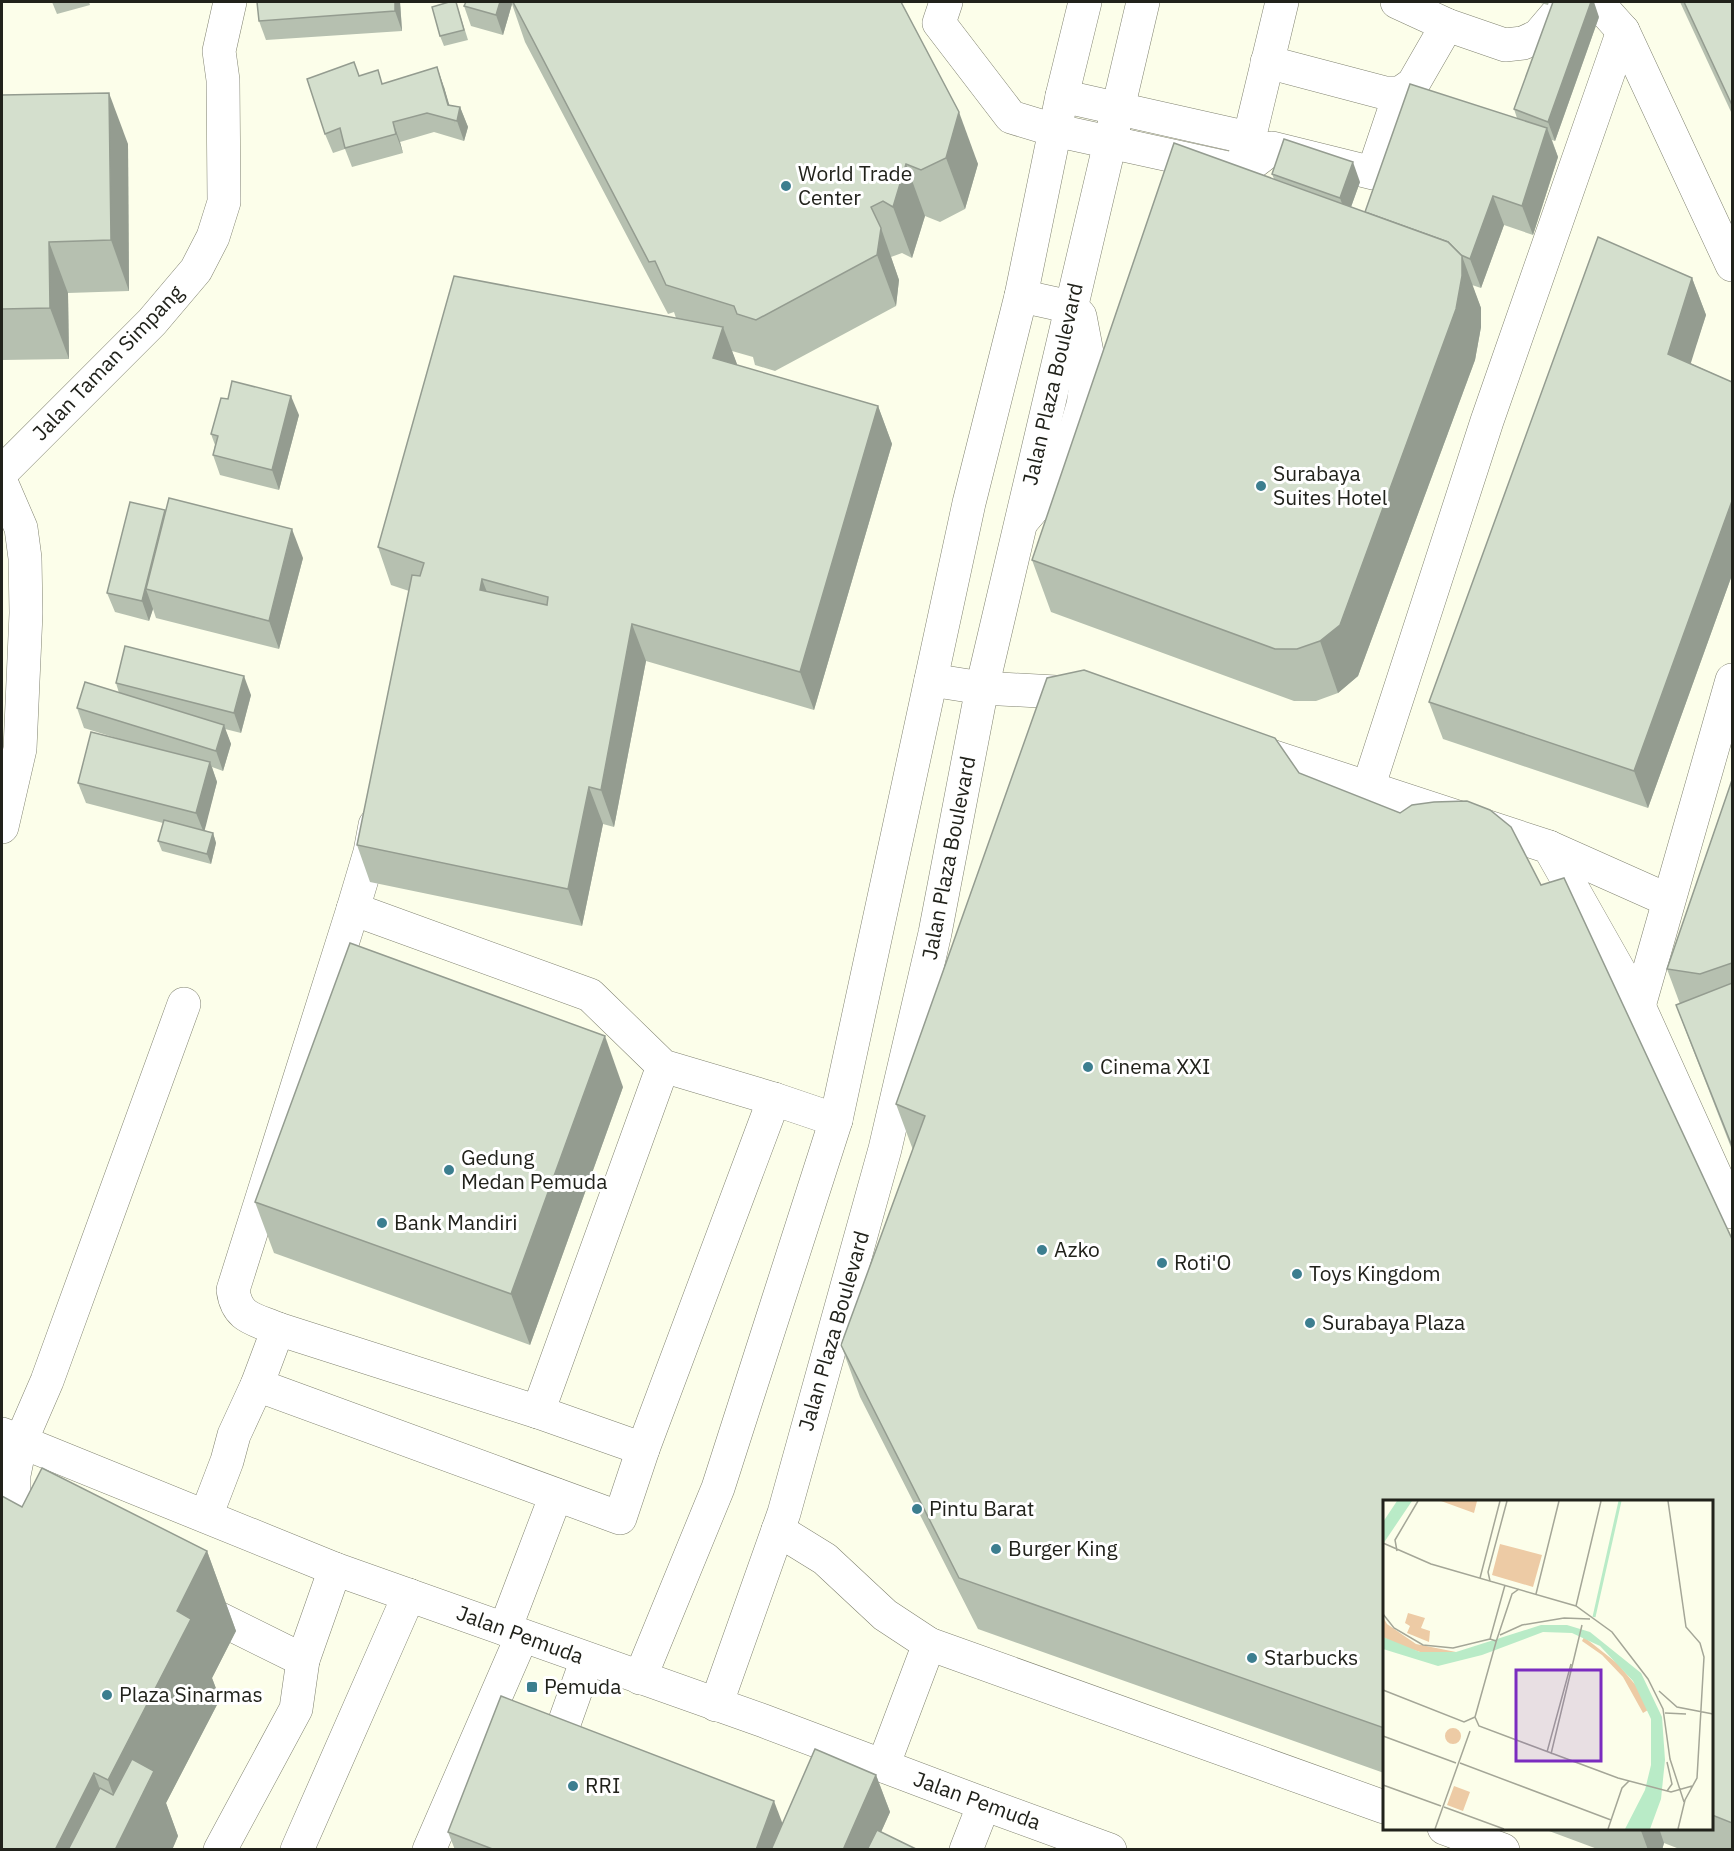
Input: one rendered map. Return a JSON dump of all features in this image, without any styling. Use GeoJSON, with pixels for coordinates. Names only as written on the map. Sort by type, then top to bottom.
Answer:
{"type":"FeatureCollection","features":[{"type":"Feature","properties":{"kind":"street","name":"Jalan Taman Simpang"},"geometry":{"type":"LineString","coordinates":[[2,471],[152,322],[196,270],[213,237],[224,202],[223,80],[219,51],[230,2]]}},
{"type":"Feature","properties":{"kind":"street"},"geometry":{"type":"LineString","coordinates":[[946,2],[939,23],[1011,117],[1109,143],[1242,171],[1272,148],[1372,173],[1400,93]]}},
{"type":"Feature","properties":{"kind":"street"},"geometry":{"type":"LineString","coordinates":[[640,1678],[718,1488],[836,1120],[969,503],[1021,296],[1054,130],[1085,2]]}},
{"type":"Feature","properties":{"kind":"street","name":"Jalan Plaza Boulevard"},"geometry":{"type":"LineString","coordinates":[[716,1705],[778,1530],[885,1149],[935,933],[982,688],[1143,2]]}},
{"type":"Feature","properties":{"kind":"street"},"geometry":{"type":"LineString","coordinates":[[1242,171],[1282,2]]}},
{"type":"Feature","properties":{"kind":"street"},"geometry":{"type":"LineString","coordinates":[[1397,2],[1447,25],[1505,45],[1523,43],[1538,36],[1567,2]]}},
{"type":"Feature","properties":{"kind":"street"},"geometry":{"type":"LineString","coordinates":[[1597,2],[1623,31],[1732,265]]}},
{"type":"Feature","properties":{"kind":"street"},"geometry":{"type":"LineString","coordinates":[[1267,62],[1385,93],[1400,93],[1413,84],[1447,25]]}},
{"type":"Feature","properties":{"kind":"street"},"geometry":{"type":"LineString","coordinates":[[1368,788],[1487,421],[1623,31]]}},
{"type":"Feature","properties":{"kind":"street"},"geometry":{"type":"LineString","coordinates":[[1062,96],[1249,138]]}},
{"type":"Feature","properties":{"kind":"street"},"geometry":{"type":"LineString","coordinates":[[1021,296],[1071,307]]}},
{"type":"Feature","properties":{"kind":"street"},"geometry":{"type":"LineString","coordinates":[[2,484],[21,528],[25,558],[26,613],[20,749],[2,827]]}},
{"type":"Feature","properties":{"kind":"street"},"geometry":{"type":"LineString","coordinates":[[931,680],[982,688],[1074,693],[1110,703]]}},
{"type":"Feature","properties":{"kind":"street"},"geometry":{"type":"LineString","coordinates":[[1639,1006],[1732,680]]}},
{"type":"Feature","properties":{"kind":"street"},"geometry":{"type":"LineString","coordinates":[[1222,740],[1549,847],[1668,900]]}},
{"type":"Feature","properties":{"kind":"street"},"geometry":{"type":"LineString","coordinates":[[380,796],[370,852],[233,1290],[235,1302],[241,1313],[279,1329],[538,1412],[643,1449]]}},
{"type":"Feature","properties":{"kind":"street"},"geometry":{"type":"LineString","coordinates":[[1549,847],[1639,1006],[1732,1212]]}},
{"type":"Feature","properties":{"kind":"street"},"geometry":{"type":"LineString","coordinates":[[353,909],[590,995],[663,1066],[836,1120]]}},
{"type":"Feature","properties":{"kind":"street"},"geometry":{"type":"LineString","coordinates":[[73,1548],[29,1528],[21,1517],[14,1492],[11,1438],[47,1381],[184,1004]]}},
{"type":"Feature","properties":{"kind":"street"},"geometry":{"type":"LineString","coordinates":[[538,1412],[663,1066]]}},
{"type":"Feature","properties":{"kind":"street"},"geometry":{"type":"LineString","coordinates":[[257,1385],[620,1518],[643,1449],[774,1099]]}},
{"type":"Feature","properties":{"kind":"street"},"geometry":{"type":"LineString","coordinates":[[201,1514],[227,1461],[234,1435],[279,1329]]}},
{"type":"Feature","properties":{"kind":"street","name":"Jalan Pemuda"},"geometry":{"type":"LineString","coordinates":[[11,1438],[335,1569],[883,1766],[1093,1847]]}},
{"type":"Feature","properties":{"kind":"street"},"geometry":{"type":"LineString","coordinates":[[429,1850],[513,1633],[556,1496]]}},
{"type":"Feature","properties":{"kind":"street"},"geometry":{"type":"LineString","coordinates":[[778,1530],[825,1559],[885,1615],[929,1644],[1383,1807]]}},
{"type":"Feature","properties":{"kind":"street"},"geometry":{"type":"LineString","coordinates":[[220,1850],[296,1709],[303,1660],[335,1569]]}},
{"type":"Feature","properties":{"kind":"street"},"geometry":{"type":"LineString","coordinates":[[166,1592],[303,1660]]}},
{"type":"Feature","properties":{"kind":"street"},"geometry":{"type":"LineString","coordinates":[[297,1850],[409,1595]]}},
{"type":"Feature","properties":{"kind":"street"},"geometry":{"type":"LineString","coordinates":[[883,1766],[929,1644]]}},
{"type":"Feature","properties":{"kind":"street"},"geometry":{"type":"LineString","coordinates":[[587,1659],[560,1740],[563,1744],[608,1760]]}},
{"type":"Feature","properties":{"kind":"street"},"geometry":{"type":"LineString","coordinates":[[966,1850],[984,1804]]}},
{"type":"Feature","properties":{"kind":"street"},"geometry":{"type":"LineString","coordinates":[[1449,1830],[1503,1850]]}},
{"type":"Feature","properties":{"kind":"building"},"geometry":{"type":"Polygon","coordinates":[[[257,2],[395,2],[395,11],[259,21],[257,2]]]}},
{"type":"Feature","properties":{"kind":"building"},"geometry":{"type":"Polygon","coordinates":[[[456,2],[464,30],[440,36],[432,7],[456,2]]]}},
{"type":"Feature","properties":{"kind":"building"},"geometry":{"type":"Polygon","coordinates":[[[466,2],[500,2],[496,15],[464,6],[466,2]]]}},
{"type":"Feature","properties":{"kind":"building","name":"World Trade Center"},"geometry":{"type":"Polygon","coordinates":[[[513,2],[901,2],[959,112],[946,158],[921,170],[906,164],[893,207],[883,201],[871,207],[881,228],[877,255],[756,320],[737,314],[734,306],[666,285],[655,261],[649,262],[513,2]]]}},
{"type":"Feature","properties":{"kind":"building"},"geometry":{"type":"Polygon","coordinates":[[[1553,2],[1591,2],[1548,122],[1514,109],[1553,2]]]}},
{"type":"Feature","properties":{"kind":"building"},"geometry":{"type":"Polygon","coordinates":[[[1684,2],[1732,2],[1732,105],[1684,2]]]}},
{"type":"Feature","properties":{"kind":"building"},"geometry":{"type":"Polygon","coordinates":[[[354,62],[359,76],[378,70],[382,84],[437,67],[448,105],[460,107],[457,121],[427,113],[393,122],[396,134],[345,148],[340,128],[325,134],[307,79],[354,62]]]}},
{"type":"Feature","properties":{"kind":"building"},"geometry":{"type":"Polygon","coordinates":[[[1410,84],[1547,128],[1522,206],[1493,196],[1470,259],[1461,255],[1448,242],[1365,212],[1410,84]]]}},
{"type":"Feature","properties":{"kind":"building"},"geometry":{"type":"Polygon","coordinates":[[[109,93],[111,240],[49,242],[50,308],[2,309],[2,95],[109,93]]]}},
{"type":"Feature","properties":{"kind":"building"},"geometry":{"type":"Polygon","coordinates":[[[1284,139],[1353,162],[1340,198],[1272,174],[1284,139]]]}},
{"type":"Feature","properties":{"kind":"building","name":"Surabaya Suites Hotel"},"geometry":{"type":"Polygon","coordinates":[[[1174,143],[1448,242],[1462,256],[1462,276],[1456,309],[1340,625],[1320,641],[1297,649],[1275,649],[1032,560],[1174,143]]]}},
{"type":"Feature","properties":{"kind":"building"},"geometry":{"type":"Polygon","coordinates":[[[1598,237],[1692,278],[1668,354],[1732,382],[1732,501],[1634,771],[1429,702],[1598,237]]]}},
{"type":"Feature","properties":{"kind":"building"},"geometry":{"type":"Polygon","coordinates":[[[454,276],[723,327],[713,358],[878,406],[800,672],[632,624],[601,790],[589,787],[568,889],[357,845],[412,575],[420,576],[424,563],[378,547],[454,276]],[[482,579],[480,590],[547,605],[548,597],[482,579]]]}},
{"type":"Feature","properties":{"kind":"building"},"geometry":{"type":"Polygon","coordinates":[[[232,381],[291,396],[272,470],[213,455],[218,436],[211,434],[221,398],[228,399],[232,381]]]}},
{"type":"Feature","properties":{"kind":"building"},"geometry":{"type":"Polygon","coordinates":[[[169,498],[292,529],[269,621],[146,589],[169,498]]]}},
{"type":"Feature","properties":{"kind":"building"},"geometry":{"type":"Polygon","coordinates":[[[130,502],[165,510],[142,601],[107,593],[130,502]]]}},
{"type":"Feature","properties":{"kind":"building"},"geometry":{"type":"Polygon","coordinates":[[[125,646],[244,676],[234,713],[116,683],[125,646]]]}},
{"type":"Feature","properties":{"kind":"building","name":"Surabaya Plaza"},"geometry":{"type":"Polygon","coordinates":[[[1084,670],[1275,738],[1299,773],[1400,813],[1412,805],[1467,801],[1490,810],[1511,827],[1541,885],[1564,878],[1732,1239],[1732,1823],[1713,1815],[1713,1500],[1383,1500],[1383,1728],[959,1578],[841,1345],[925,1116],[896,1104],[1047,678],[1084,670]]]}},
{"type":"Feature","properties":{"kind":"building"},"geometry":{"type":"Polygon","coordinates":[[[85,682],[224,725],[216,751],[77,708],[85,682]]]}},
{"type":"Feature","properties":{"kind":"building"},"geometry":{"type":"Polygon","coordinates":[[[91,732],[210,762],[196,813],[78,783],[91,732]]]}},
{"type":"Feature","properties":{"kind":"building"},"geometry":{"type":"Polygon","coordinates":[[[1732,780],[1732,963],[1700,974],[1667,969],[1732,780]]]}},
{"type":"Feature","properties":{"kind":"building"},"geometry":{"type":"Polygon","coordinates":[[[164,820],[213,833],[207,854],[158,841],[164,820]]]}},
{"type":"Feature","properties":{"kind":"building","name":"Gedung Medan Pemuda"},"geometry":{"type":"Polygon","coordinates":[[[350,943],[605,1036],[511,1294],[255,1202],[350,943]]]}},
{"type":"Feature","properties":{"kind":"building"},"geometry":{"type":"Polygon","coordinates":[[[1732,983],[1732,1146],[1676,1005],[1732,983]]]}},
{"type":"Feature","properties":{"kind":"building","name":"Plaza Sinarmas"},"geometry":{"type":"Polygon","coordinates":[[[42,1468],[207,1551],[177,1611],[191,1619],[108,1780],[94,1773],[55,1850],[2,1850],[2,1496],[22,1507],[42,1468]]]}},
{"type":"Feature","properties":{"kind":"building","name":"RRI"},"geometry":{"type":"Polygon","coordinates":[[[501,1696],[774,1801],[756,1850],[495,1850],[448,1832],[501,1696]]]}},
{"type":"Feature","properties":{"kind":"building"},"geometry":{"type":"Polygon","coordinates":[[[815,1749],[876,1775],[843,1850],[771,1850],[815,1749]]]}},
{"type":"Feature","properties":{"kind":"building"},"geometry":{"type":"Polygon","coordinates":[[[132,1759],[154,1771],[115,1850],[68,1850],[100,1788],[113,1795],[132,1759]]]}},
{"type":"Feature","properties":{"kind":"building"},"geometry":{"type":"Polygon","coordinates":[[[877,1830],[918,1850],[867,1850],[877,1830]]]}},
{"type":"Feature","properties":{"kind":"place","name":"World Trade Center"},"geometry":{"type":"Point","coordinates":[786,186]}},
{"type":"Feature","properties":{"kind":"place","name":"Surabaya Suites Hotel"},"geometry":{"type":"Point","coordinates":[1261,486]}},
{"type":"Feature","properties":{"kind":"place","name":"Cinema XXI"},"geometry":{"type":"Point","coordinates":[1088,1067]}},
{"type":"Feature","properties":{"kind":"place","name":"Gedung Medan Pemuda"},"geometry":{"type":"Point","coordinates":[449,1170]}},
{"type":"Feature","properties":{"kind":"place","name":"Bank Mandiri"},"geometry":{"type":"Point","coordinates":[382,1223]}},
{"type":"Feature","properties":{"kind":"place","name":"Azko"},"geometry":{"type":"Point","coordinates":[1042,1250]}},
{"type":"Feature","properties":{"kind":"place","name":"Roti'O"},"geometry":{"type":"Point","coordinates":[1162,1263]}},
{"type":"Feature","properties":{"kind":"place","name":"Toys Kingdom"},"geometry":{"type":"Point","coordinates":[1297,1274]}},
{"type":"Feature","properties":{"kind":"place","name":"Surabaya Plaza"},"geometry":{"type":"Point","coordinates":[1310,1323]}},
{"type":"Feature","properties":{"kind":"place","name":"Pintu Barat"},"geometry":{"type":"Point","coordinates":[917,1509]}},
{"type":"Feature","properties":{"kind":"place","name":"Burger King"},"geometry":{"type":"Point","coordinates":[996,1549]}},
{"type":"Feature","properties":{"kind":"place","name":"Starbucks"},"geometry":{"type":"Point","coordinates":[1252,1658]}},
{"type":"Feature","properties":{"kind":"place","name":"Pemuda"},"geometry":{"type":"Point","coordinates":[532,1687]}},
{"type":"Feature","properties":{"kind":"place","name":"Plaza Sinarmas"},"geometry":{"type":"Point","coordinates":[107,1695]}},
{"type":"Feature","properties":{"kind":"place","name":"RRI"},"geometry":{"type":"Point","coordinates":[573,1786]}}]}
